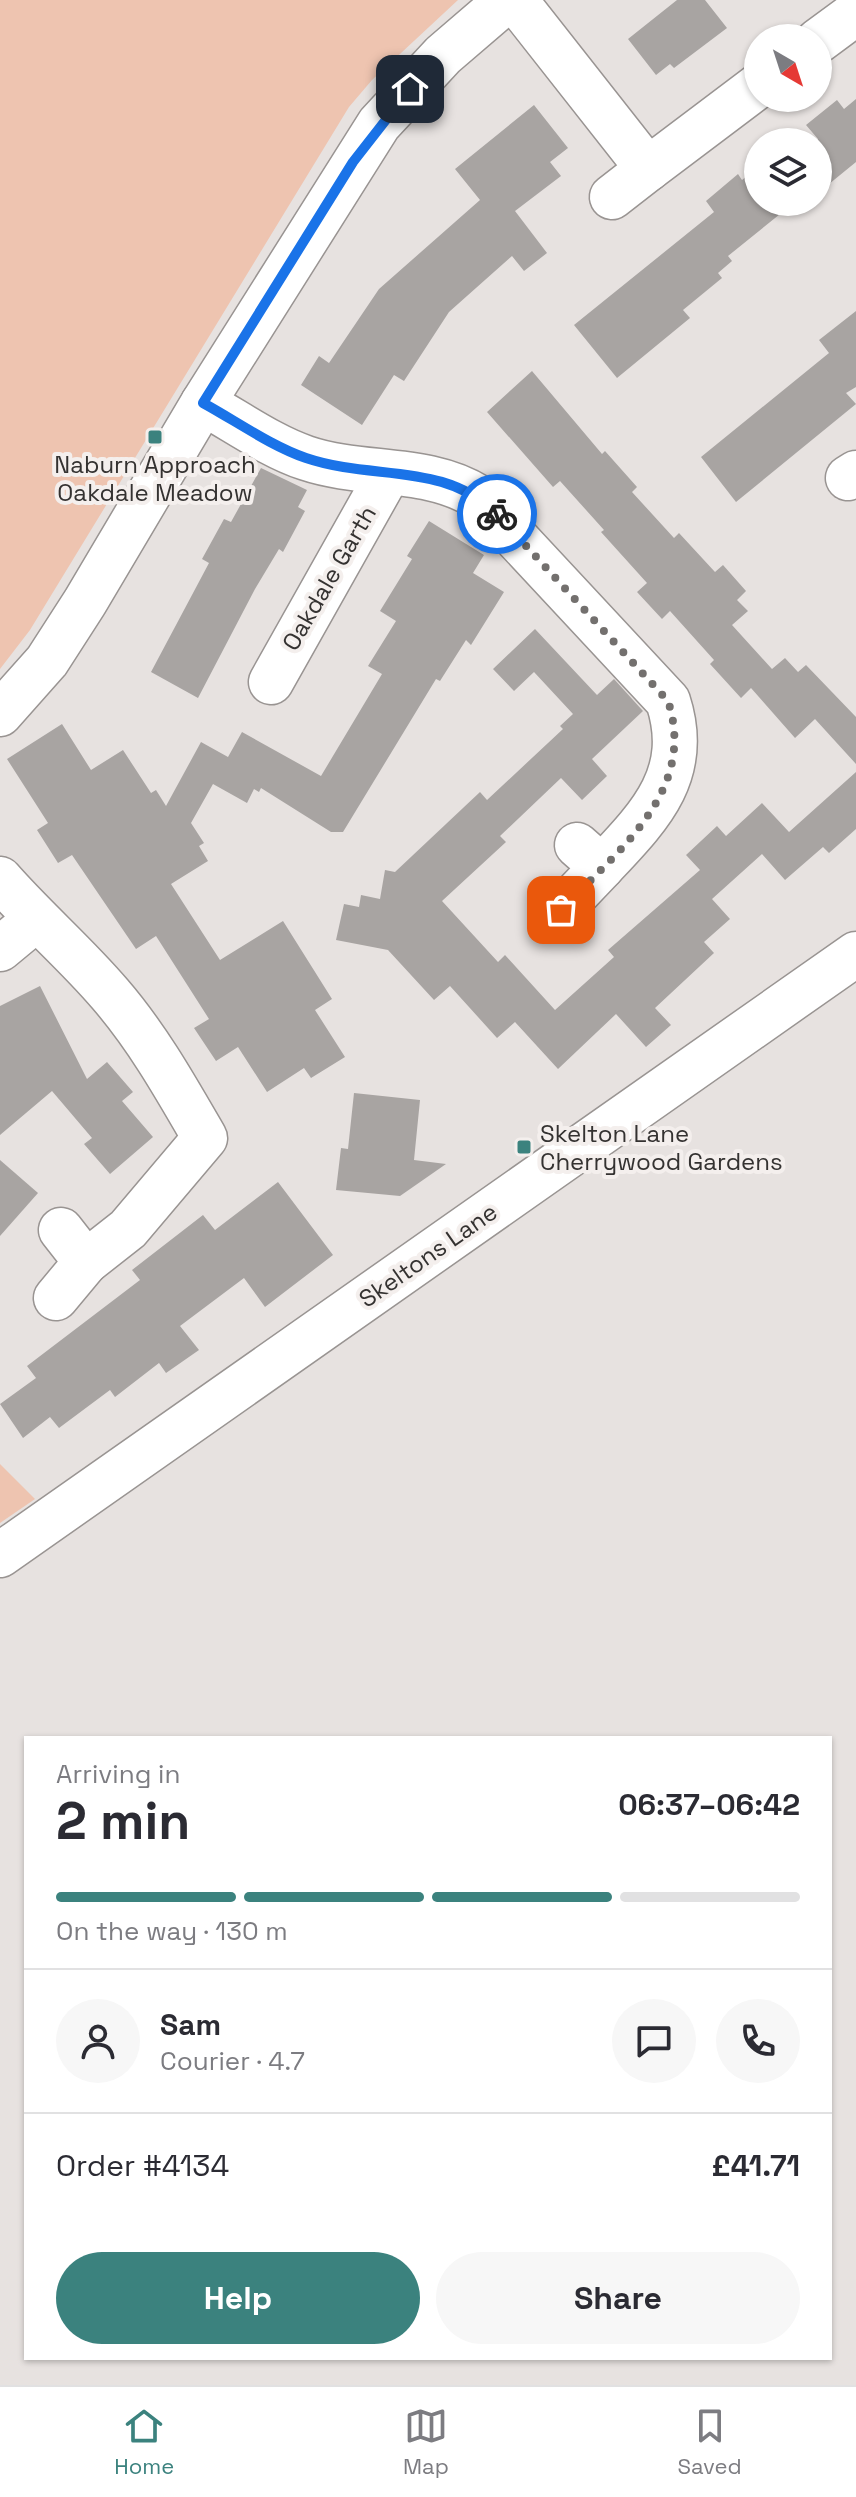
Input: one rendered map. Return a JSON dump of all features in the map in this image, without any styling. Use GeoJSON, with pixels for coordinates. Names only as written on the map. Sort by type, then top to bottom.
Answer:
{"type":"FeatureCollection","features":[{"type":"Feature","properties":{"kind":"street"},"geometry":{"type":"LineString","coordinates":[[0,714],[47,661],[78,614],[203,403],[379,124],[443,55],[507,0]]}},
{"type":"Feature","properties":{"kind":"street"},"geometry":{"type":"LineString","coordinates":[[515,0],[648,169]]}},
{"type":"Feature","properties":{"kind":"street"},"geometry":{"type":"LineString","coordinates":[[832,31],[856,13]]}},
{"type":"Feature","properties":{"kind":"street"},"geometry":{"type":"LineString","coordinates":[[612,197],[744,97]]}},
{"type":"Feature","properties":{"kind":"street"},"geometry":{"type":"LineString","coordinates":[[203,403],[304,457],[388,474],[443,481],[478,497],[668,701],[676,724],[676,750],[669,779],[655,807],[589,856],[561,910]]}},
{"type":"Feature","properties":{"kind":"street","name":"Oakdale Garth"},"geometry":{"type":"LineString","coordinates":[[271,682],[388,474]]}},
{"type":"Feature","properties":{"kind":"street"},"geometry":{"type":"LineString","coordinates":[[0,879],[35,920],[110,994],[145,1037],[205,1138],[128,1229],[74,1246],[56,1298]]}},
{"type":"Feature","properties":{"kind":"street"},"geometry":{"type":"LineString","coordinates":[[0,949],[35,920]]}},
{"type":"Feature","properties":{"kind":"street","name":"Skeltons Lane"},"geometry":{"type":"LineString","coordinates":[[0,1555],[856,954]]}},
{"type":"Feature","properties":{"kind":"shaded area"},"geometry":{"type":"Polygon","coordinates":[[[0,0],[458,0],[372,80],[349,107],[30,630],[0,669],[0,0]]]}},
{"type":"Feature","properties":{"kind":"shaded area"},"geometry":{"type":"Polygon","coordinates":[[[0,1464],[35,1499],[0,1523],[0,1464]]]}},
{"type":"Feature","properties":{"kind":"building"},"geometry":{"type":"Polygon","coordinates":[[[677,0],[705,0],[727,28],[674,68],[670,64],[656,75],[628,39],[677,0]]]}},
{"type":"Feature","properties":{"kind":"building"},"geometry":{"type":"Polygon","coordinates":[[[856,99],[856,162],[832,182],[832,128],[809,128],[806,125],[822,112],[832,112],[832,104],[837,100],[844,109],[856,99]]]}},
{"type":"Feature","properties":{"kind":"building"},"geometry":{"type":"Polygon","coordinates":[[[534,105],[568,148],[550,162],[561,176],[515,211],[547,253],[524,271],[512,256],[449,312],[404,381],[394,375],[362,425],[301,385],[319,356],[329,363],[379,289],[480,200],[455,169],[534,105]]]}},
{"type":"Feature","properties":{"kind":"building"},"geometry":{"type":"Polygon","coordinates":[[[738,174],[742,180],[744,178],[744,216],[778,216],[728,256],[732,261],[718,273],[722,278],[683,310],[690,318],[617,378],[574,325],[714,212],[706,201],[738,174]]]}},
{"type":"Feature","properties":{"kind":"building"},"geometry":{"type":"Polygon","coordinates":[[[856,311],[856,387],[846,393],[856,404],[736,502],[701,457],[829,353],[819,340],[856,311]]]}},
{"type":"Feature","properties":{"kind":"building"},"geometry":{"type":"Polygon","coordinates":[[[532,371],[602,454],[605,451],[637,487],[632,492],[674,538],[679,533],[715,572],[723,565],[746,591],[737,600],[748,611],[732,625],[772,669],[785,658],[798,672],[806,665],[856,717],[856,764],[815,719],[795,738],[751,688],[741,698],[710,664],[714,660],[670,611],[662,619],[637,592],[647,583],[601,532],[604,530],[560,481],[553,487],[487,412],[532,371]]]}},
{"type":"Feature","properties":{"kind":"building"},"geometry":{"type":"Polygon","coordinates":[[[261,468],[307,490],[298,507],[305,511],[283,552],[279,549],[255,589],[198,698],[151,672],[209,563],[202,559],[224,519],[231,522],[261,468]]]}},
{"type":"Feature","properties":{"kind":"building"},"geometry":{"type":"Polygon","coordinates":[[[429,521],[484,555],[473,573],[504,592],[471,645],[466,640],[440,681],[436,679],[343,832],[331,832],[261,788],[259,792],[254,789],[247,803],[213,784],[191,823],[204,843],[199,846],[208,861],[171,884],[220,960],[283,921],[332,999],[315,1010],[345,1057],[311,1078],[304,1068],[267,1092],[238,1047],[216,1061],[194,1028],[209,1019],[156,936],[136,949],[72,855],[58,863],[37,830],[48,823],[7,759],[62,724],[91,770],[123,750],[151,793],[156,790],[166,806],[201,742],[228,757],[242,732],[321,776],[382,674],[368,666],[396,621],[380,611],[412,559],[407,556],[429,521]]]}},
{"type":"Feature","properties":{"kind":"building"},"geometry":{"type":"Polygon","coordinates":[[[535,629],[597,695],[614,679],[643,711],[592,759],[607,776],[582,800],[561,778],[500,836],[506,842],[442,901],[498,962],[505,955],[555,1010],[614,957],[608,950],[700,870],[686,855],[717,826],[726,836],[762,803],[789,832],[856,772],[856,829],[829,853],[823,847],[785,880],[762,854],[712,899],[730,919],[704,942],[714,953],[655,1008],[671,1025],[646,1047],[616,1014],[558,1069],[515,1022],[497,1038],[450,986],[434,1000],[388,950],[336,940],[344,904],[359,907],[361,895],[380,899],[385,870],[395,872],[480,792],[487,800],[563,729],[560,726],[573,714],[534,672],[514,691],[493,669],[535,629]]]}},
{"type":"Feature","properties":{"kind":"building"},"geometry":{"type":"Polygon","coordinates":[[[40,986],[87,1079],[107,1062],[133,1092],[122,1101],[153,1137],[110,1174],[84,1144],[92,1138],[52,1091],[0,1135],[0,1006],[40,986]]]}},
{"type":"Feature","properties":{"kind":"building"},"geometry":{"type":"Polygon","coordinates":[[[354,1093],[420,1100],[414,1160],[446,1164],[400,1196],[336,1190],[341,1148],[348,1149],[354,1093]]]}},
{"type":"Feature","properties":{"kind":"building"},"geometry":{"type":"Polygon","coordinates":[[[0,1160],[38,1193],[0,1236],[0,1160]]]}},
{"type":"Feature","properties":{"kind":"building"},"geometry":{"type":"Polygon","coordinates":[[[278,1182],[333,1255],[265,1307],[244,1278],[180,1326],[199,1350],[166,1373],[159,1363],[115,1397],[110,1390],[59,1428],[50,1417],[23,1438],[0,1404],[36,1378],[27,1366],[140,1280],[132,1270],[203,1215],[215,1230],[278,1182]]]}},
{"type":"Feature","properties":{"kind":"way so far"},"geometry":{"type":"LineString","coordinates":[[497,514],[668,701],[676,724],[676,750],[669,779],[655,807],[561,910]]}},
{"type":"Feature","properties":{"kind":"place","name":"Naburn Approach Oakdale Meadow"},"geometry":{"type":"Point","coordinates":[155,437]}},
{"type":"Feature","properties":{"kind":"place","name":"Skelton Lane Cherrywood Gardens"},"geometry":{"type":"Point","coordinates":[524,1147]}},
{"type":"Feature","properties":{"kind":"route"},"geometry":{"type":"LineString","coordinates":[[410,89],[379,124],[353,162],[203,403],[304,457],[350,469],[428,477],[458,485],[497,514]]}}]}
